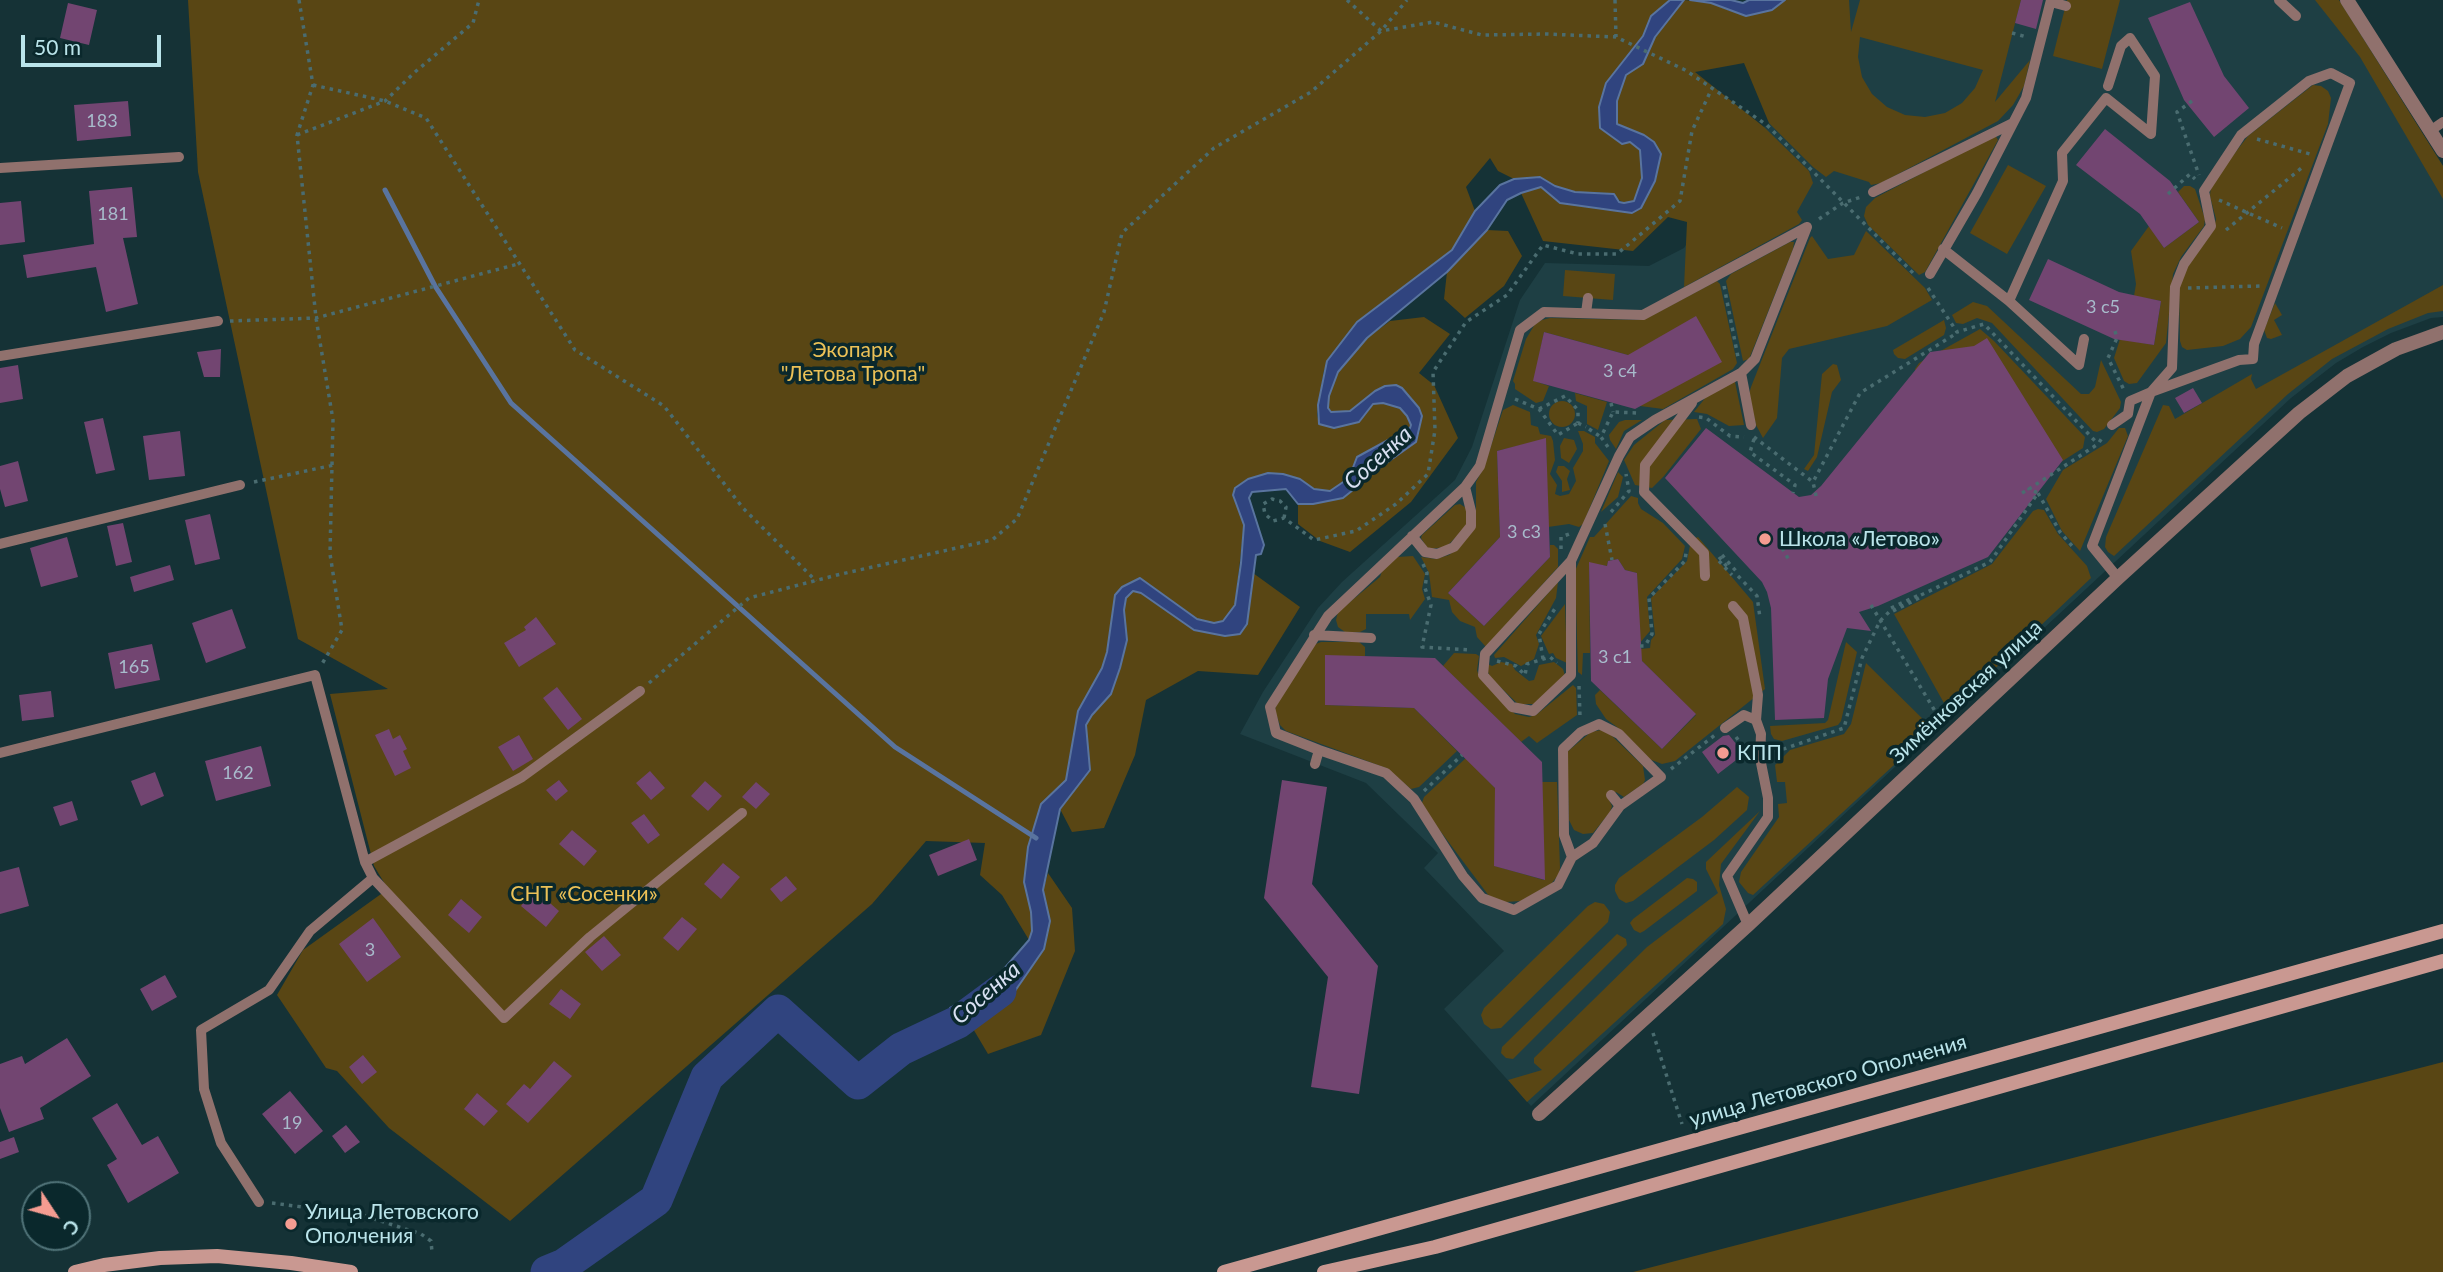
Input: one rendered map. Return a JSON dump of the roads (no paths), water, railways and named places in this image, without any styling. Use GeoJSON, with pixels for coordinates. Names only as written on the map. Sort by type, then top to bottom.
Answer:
{"type":"FeatureCollection","features":[{"type":"Feature","properties":{"kind":"main road","name":"улица Летовского Ополчения"},"geometry":{"type":"LineString","coordinates":[[1224,1272],[2443,930]]}},
{"type":"Feature","properties":{"kind":"main road"},"geometry":{"type":"LineString","coordinates":[[1324,1272],[1448,1243],[2443,961]]}},
{"type":"Feature","properties":{"kind":"main road"},"geometry":{"type":"LineString","coordinates":[[75,1272],[104,1265],[160,1258],[217,1256],[351,1272]]}},
{"type":"Feature","properties":{"kind":"street"},"geometry":{"type":"LineString","coordinates":[[2347,0],[2437,127],[2443,151]]}},
{"type":"Feature","properties":{"kind":"street","name":"Зимёнковская улица"},"geometry":{"type":"LineString","coordinates":[[1539,1114],[1748,925],[2118,578],[2299,413],[2347,376],[2396,349],[2443,332]]}},
{"type":"Feature","properties":{"kind":"lane"},"geometry":{"type":"LineString","coordinates":[[2279,0],[2296,16]]}},
{"type":"Feature","properties":{"kind":"lane"},"geometry":{"type":"LineString","coordinates":[[1927,279],[1977,193],[2025,98],[2051,1],[2066,6]]}},
{"type":"Feature","properties":{"kind":"lane"},"geometry":{"type":"LineString","coordinates":[[2009,300],[2063,181],[2062,153],[2106,98],[2151,134],[2155,76],[2130,38],[2121,46],[2108,86]]}},
{"type":"Feature","properties":{"kind":"lane"},"geometry":{"type":"LineString","coordinates":[[2112,425],[2128,414],[2130,401],[2151,392],[2239,360],[2253,359],[2254,344],[2350,83],[2331,73],[2309,81],[2241,135],[2207,194],[2211,226],[2184,264],[2175,287],[2172,369],[2151,392],[2092,546],[2118,578]]}},
{"type":"Feature","properties":{"kind":"lane"},"geometry":{"type":"LineString","coordinates":[[1872,192],[2013,122]]}},
{"type":"Feature","properties":{"kind":"lane"},"geometry":{"type":"LineString","coordinates":[[0,168],[179,157]]}},
{"type":"Feature","properties":{"kind":"lane"},"geometry":{"type":"LineString","coordinates":[[1977,193],[1989,199]]}},
{"type":"Feature","properties":{"kind":"lane"},"geometry":{"type":"LineString","coordinates":[[1571,561],[1571,675],[1533,711],[1512,707],[1483,675],[1485,654],[1571,561],[1630,437],[1741,373],[1755,359],[1807,227],[1643,315],[1544,312],[1520,330],[1480,466],[1465,488],[1412,536],[1377,574],[1328,616],[1270,707],[1276,733],[1386,773],[1414,799],[1463,876],[1482,898],[1514,910],[1558,885],[1572,857],[1593,843],[1620,806],[1661,777],[1619,734],[1599,724],[1581,732],[1563,749],[1564,835],[1572,857]]}},
{"type":"Feature","properties":{"kind":"lane"},"geometry":{"type":"LineString","coordinates":[[1944,249],[2009,300],[2079,365],[2084,339]]}},
{"type":"Feature","properties":{"kind":"lane"},"geometry":{"type":"LineString","coordinates":[[1586,313],[1588,298]]}},
{"type":"Feature","properties":{"kind":"lane"},"geometry":{"type":"LineString","coordinates":[[0,356],[218,321]]}},
{"type":"Feature","properties":{"kind":"lane"},"geometry":{"type":"LineString","coordinates":[[1741,373],[1751,425]]}},
{"type":"Feature","properties":{"kind":"lane"},"geometry":{"type":"LineString","coordinates":[[1696,398],[1645,465],[1644,492],[1704,553],[1705,576]]}},
{"type":"Feature","properties":{"kind":"lane"},"geometry":{"type":"LineString","coordinates":[[0,544],[240,485]]}},
{"type":"Feature","properties":{"kind":"lane"},"geometry":{"type":"LineString","coordinates":[[1412,536],[1425,552],[1437,554],[1454,547],[1471,526],[1471,511],[1465,488]]}},
{"type":"Feature","properties":{"kind":"lane"},"geometry":{"type":"LineString","coordinates":[[1733,606],[1743,618],[1758,695],[1756,720],[1761,734],[1760,758],[1768,798],[1768,817],[1727,876],[1748,925]]}},
{"type":"Feature","properties":{"kind":"lane"},"geometry":{"type":"LineString","coordinates":[[1314,635],[1371,638]]}},
{"type":"Feature","properties":{"kind":"lane"},"geometry":{"type":"LineString","coordinates":[[0,753],[315,675],[365,862],[373,878],[504,1018],[590,937],[742,813]]}},
{"type":"Feature","properties":{"kind":"lane"},"geometry":{"type":"LineString","coordinates":[[365,862],[522,777],[640,691]]}},
{"type":"Feature","properties":{"kind":"lane"},"geometry":{"type":"LineString","coordinates":[[1725,729],[1744,715],[1756,720]]}},
{"type":"Feature","properties":{"kind":"lane"},"geometry":{"type":"LineString","coordinates":[[1315,764],[1320,750]]}},
{"type":"Feature","properties":{"kind":"lane"},"geometry":{"type":"LineString","coordinates":[[1611,795],[1620,806]]}},
{"type":"Feature","properties":{"kind":"lane"},"geometry":{"type":"LineString","coordinates":[[1452,884],[1463,876]]}},
{"type":"Feature","properties":{"kind":"lane"},"geometry":{"type":"LineString","coordinates":[[259,1202],[221,1143],[204,1089],[201,1030],[269,990],[310,931],[373,878]]}},
{"type":"Feature","properties":{"kind":"water"},"geometry":{"type":"Polygon","coordinates":[[[1670,0],[1684,0],[1655,37],[1643,64],[1626,75],[1617,101],[1617,124],[1644,135],[1654,142],[1661,154],[1655,181],[1641,208],[1632,213],[1560,203],[1541,187],[1521,193],[1507,200],[1487,230],[1447,272],[1367,338],[1338,372],[1329,396],[1328,408],[1331,412],[1350,411],[1375,391],[1396,385],[1402,388],[1419,408],[1422,416],[1416,442],[1361,481],[1343,498],[1298,504],[1286,489],[1252,492],[1249,498],[1264,545],[1261,554],[1256,555],[1247,624],[1240,634],[1225,636],[1194,630],[1141,593],[1133,591],[1126,598],[1124,610],[1127,640],[1120,668],[1111,694],[1086,725],[1090,770],[1060,809],[1043,890],[1050,921],[1044,949],[1015,991],[988,1014],[969,1022],[950,1008],[995,985],[1003,970],[1029,940],[1032,931],[1031,912],[1024,882],[1028,847],[1041,804],[1066,780],[1078,711],[1102,668],[1107,652],[1115,595],[1122,587],[1140,578],[1197,619],[1214,623],[1223,621],[1235,605],[1241,563],[1244,525],[1233,495],[1235,488],[1248,479],[1268,473],[1283,474],[1300,479],[1314,489],[1330,491],[1349,478],[1357,457],[1410,428],[1407,416],[1400,408],[1383,403],[1373,404],[1359,422],[1334,428],[1319,424],[1318,405],[1327,361],[1357,322],[1452,250],[1475,211],[1500,185],[1514,179],[1540,177],[1555,186],[1575,192],[1614,194],[1619,202],[1634,201],[1642,178],[1640,150],[1630,142],[1622,144],[1600,128],[1599,107],[1606,83],[1643,36],[1651,16],[1670,0]]]}},
{"type":"Feature","properties":{"kind":"water"},"geometry":{"type":"Polygon","coordinates":[[[1690,0],[1731,0],[1743,3],[1749,0],[1785,0],[1772,10],[1746,16],[1711,3],[1690,0]]]}},
{"type":"Feature","properties":{"kind":"waterway"},"geometry":{"type":"LineString","coordinates":[[385,190],[435,286],[511,403],[895,747],[1036,838]]}},
{"type":"Feature","properties":{"kind":"waterway","name":"Сосенка"},"geometry":{"type":"LineString","coordinates":[[547,1272],[564,1265],[656,1200],[707,1077],[778,1011],[858,1083],[901,1049],[958,1022],[1000,991]]}},
{"type":"Feature","properties":{"kind":"place","name":"Школа «Летово»"},"geometry":{"type":"Point","coordinates":[1765,539]}},
{"type":"Feature","properties":{"kind":"place","name":"КПП"},"geometry":{"type":"Point","coordinates":[1723,753]}},
{"type":"Feature","properties":{"kind":"place","name":"Улица Летовского Ополчения"},"geometry":{"type":"Point","coordinates":[291,1224]}},
{"type":"Feature","properties":{"kind":"park label","name":"Экопарк \"Летова Тропа\""},"geometry":{"type":"Point","coordinates":[853,362]}},
{"type":"Feature","properties":{"kind":"park label","name":"СНТ «Сосенки»"},"geometry":{"type":"Point","coordinates":[584,894]}}]}
